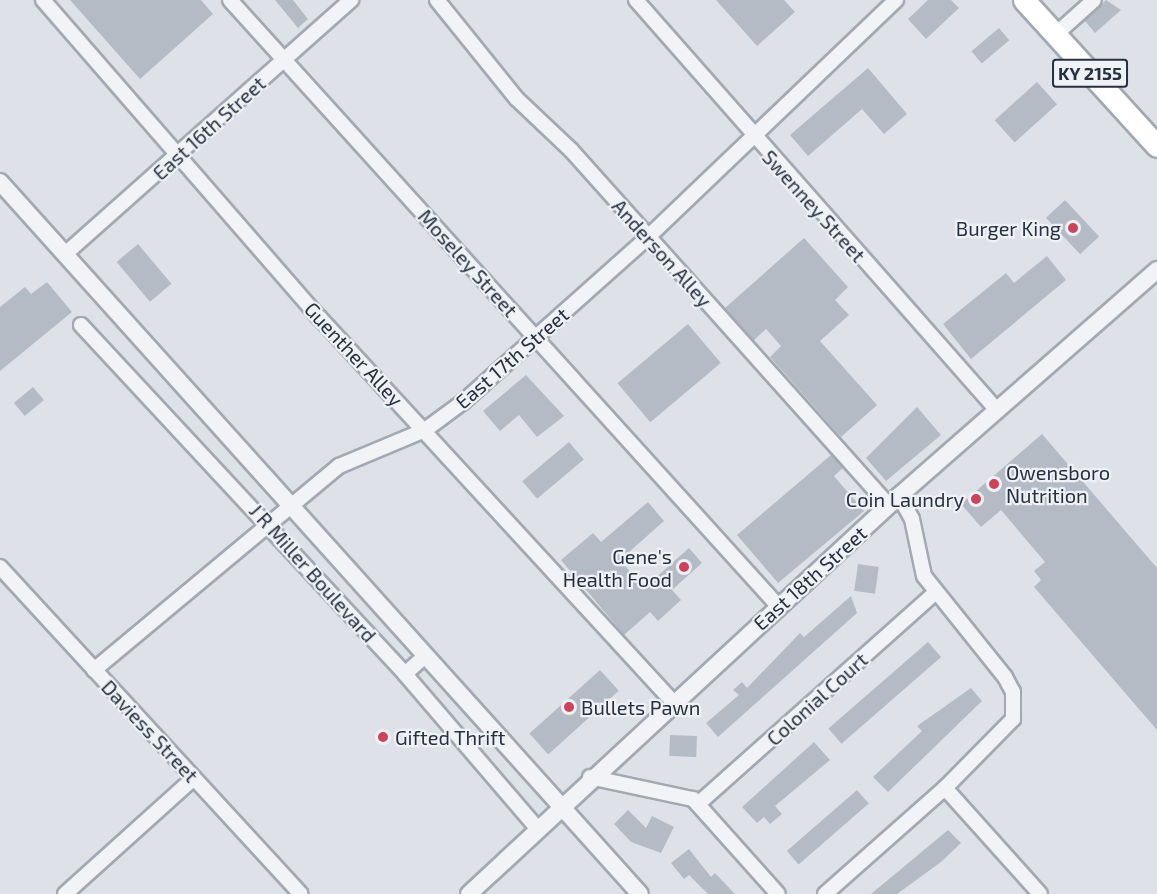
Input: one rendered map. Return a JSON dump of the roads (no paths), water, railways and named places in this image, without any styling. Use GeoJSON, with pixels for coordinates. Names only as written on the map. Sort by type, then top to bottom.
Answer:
{"type":"FeatureCollection","features":[{"type":"Feature","properties":{"kind":"main road","name":"KY 2155"},"geometry":{"type":"LineString","coordinates":[[1023,0],[1157,146]]}},
{"type":"Feature","properties":{"kind":"street","name":"Guenther Alley"},"geometry":{"type":"LineString","coordinates":[[43,0],[425,430],[673,702]]}},
{"type":"Feature","properties":{"kind":"street","name":"Moseley Street"},"geometry":{"type":"LineString","coordinates":[[230,0],[779,607]]}},
{"type":"Feature","properties":{"kind":"street","name":"East 16th Street"},"geometry":{"type":"LineString","coordinates":[[65,254],[351,0]]}},
{"type":"Feature","properties":{"kind":"street","name":"Anderson Alley"},"geometry":{"type":"LineString","coordinates":[[437,0],[518,99],[894,501]]}},
{"type":"Feature","properties":{"kind":"street","name":"Swenney Street"},"geometry":{"type":"LineString","coordinates":[[636,0],[751,135],[996,410]]}},
{"type":"Feature","properties":{"kind":"street","name":"East 17th Street"},"geometry":{"type":"LineString","coordinates":[[94,670],[339,466],[425,430],[536,338],[648,237],[751,135],[896,0]]}},
{"type":"Feature","properties":{"kind":"street"},"geometry":{"type":"LineString","coordinates":[[1055,35],[1094,0]]}},
{"type":"Feature","properties":{"kind":"street"},"geometry":{"type":"LineString","coordinates":[[0,182],[289,507],[640,894]]}},
{"type":"Feature","properties":{"kind":"street","name":"East 18th Street"},"geometry":{"type":"LineString","coordinates":[[469,894],[559,805],[894,501],[1157,270]]}},
{"type":"Feature","properties":{"kind":"street","name":"J R Miller Boulevard"},"geometry":{"type":"LineString","coordinates":[[81,325],[405,674],[537,828]]}},
{"type":"Feature","properties":{"kind":"street"},"geometry":{"type":"LineString","coordinates":[[825,894],[945,788],[1006,730],[1015,706],[1005,677],[924,576],[912,519],[894,501]]}},
{"type":"Feature","properties":{"kind":"street","name":"Daviess Street"},"geometry":{"type":"LineString","coordinates":[[0,567],[301,894]]}},
{"type":"Feature","properties":{"kind":"street","name":"Colonial Court"},"geometry":{"type":"LineString","coordinates":[[698,804],[935,592]]}},
{"type":"Feature","properties":{"kind":"street"},"geometry":{"type":"LineString","coordinates":[[405,674],[424,657]]}},
{"type":"Feature","properties":{"kind":"street"},"geometry":{"type":"LineString","coordinates":[[591,777],[681,794],[698,804],[778,894]]}},
{"type":"Feature","properties":{"kind":"street"},"geometry":{"type":"LineString","coordinates":[[65,894],[194,778]]}},
{"type":"Feature","properties":{"kind":"street"},"geometry":{"type":"LineString","coordinates":[[945,788],[1040,894]]}},
{"type":"Feature","properties":{"kind":"place","name":"Burger King"},"geometry":{"type":"Point","coordinates":[1073,228]}},
{"type":"Feature","properties":{"kind":"place","name":"Owensboro Nutrition"},"geometry":{"type":"Point","coordinates":[994,484]}},
{"type":"Feature","properties":{"kind":"place","name":"Coin Laundry"},"geometry":{"type":"Point","coordinates":[976,499]}},
{"type":"Feature","properties":{"kind":"place","name":"Gene's Health Food"},"geometry":{"type":"Point","coordinates":[684,567]}},
{"type":"Feature","properties":{"kind":"place","name":"Bullets Pawn"},"geometry":{"type":"Point","coordinates":[569,707]}},
{"type":"Feature","properties":{"kind":"place","name":"Gifted Thrift"},"geometry":{"type":"Point","coordinates":[383,737]}}]}
